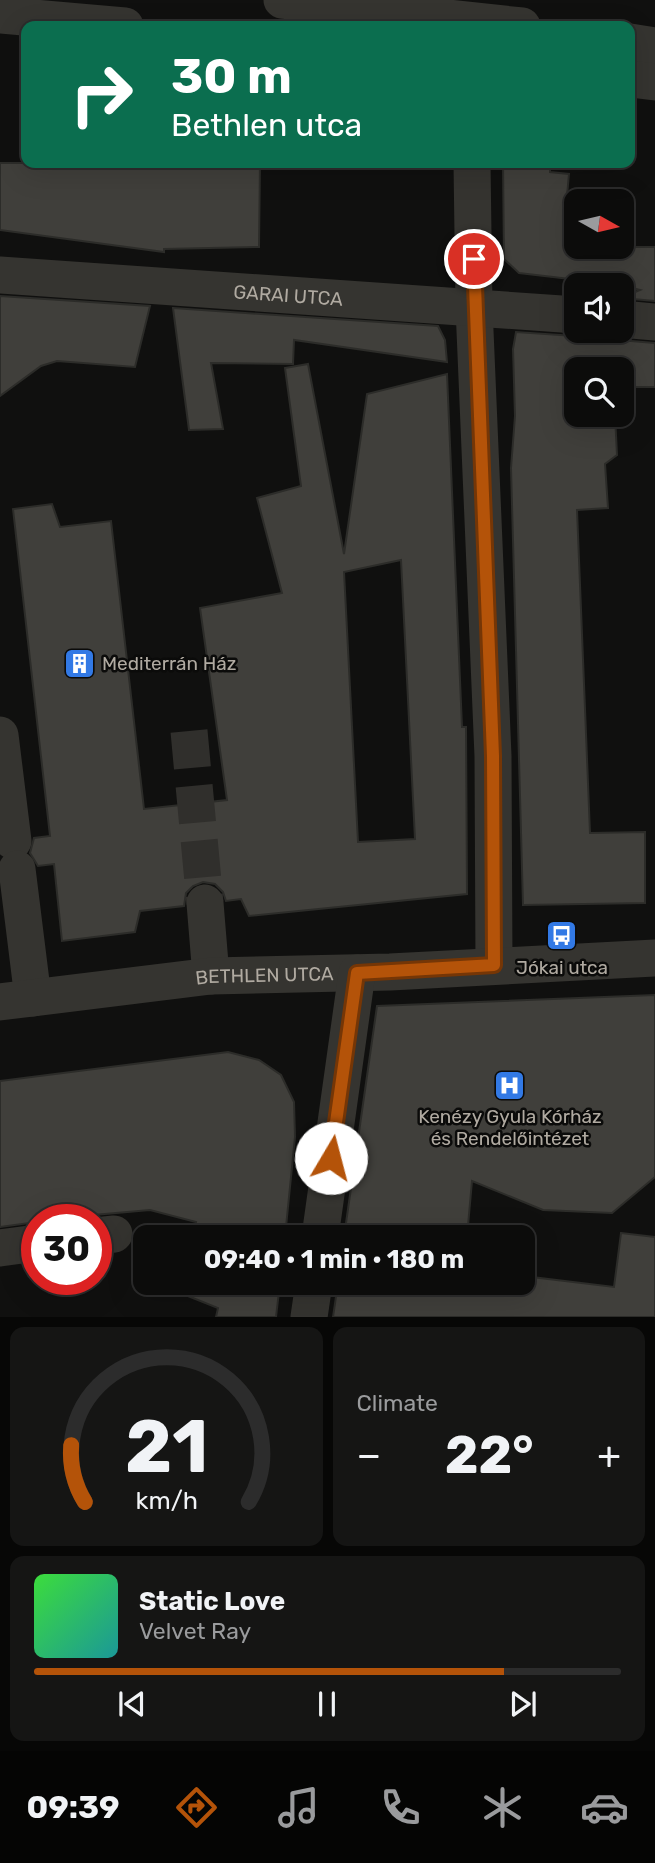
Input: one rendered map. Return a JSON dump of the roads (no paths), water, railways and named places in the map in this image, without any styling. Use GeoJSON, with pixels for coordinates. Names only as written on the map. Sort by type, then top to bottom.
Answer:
{"type":"FeatureCollection","features":[{"type":"Feature","properties":{"kind":"street"},"geometry":{"type":"LineString","coordinates":[[282,0],[469,15],[498,21]]}},
{"type":"Feature","properties":{"kind":"street"},"geometry":{"type":"LineString","coordinates":[[0,15],[68,21]]}},
{"type":"Feature","properties":{"kind":"street"},"geometry":{"type":"LineString","coordinates":[[635,43],[655,46]]}},
{"type":"Feature","properties":{"kind":"street"},"geometry":{"type":"LineString","coordinates":[[635,80],[655,82]]}},
{"type":"Feature","properties":{"kind":"street"},"geometry":{"type":"LineString","coordinates":[[472,168],[474,307],[493,756],[494,965]]}},
{"type":"Feature","properties":{"kind":"street","name":"GARAI UTCA"},"geometry":{"type":"LineString","coordinates":[[0,275],[564,315]]}},
{"type":"Feature","properties":{"kind":"street"},"geometry":{"type":"LineString","coordinates":[[634,320],[655,322]]}},
{"type":"Feature","properties":{"kind":"street"},"geometry":{"type":"LineString","coordinates":[[0,735],[15,855],[16,1000]]}},
{"type":"Feature","properties":{"kind":"street"},"geometry":{"type":"LineString","coordinates":[[205,903],[211,976]]}},
{"type":"Feature","properties":{"kind":"street","name":"BETHLEN UTCA"},"geometry":{"type":"LineString","coordinates":[[16,1000],[211,976],[357,973],[655,958]]}},
{"type":"Feature","properties":{"kind":"street"},"geometry":{"type":"LineString","coordinates":[[322,1225],[357,973]]}},
{"type":"Feature","properties":{"kind":"street"},"geometry":{"type":"LineString","coordinates":[[0,1248],[21,1245]]}},
{"type":"Feature","properties":{"kind":"street"},"geometry":{"type":"LineString","coordinates":[[309,1317],[312,1295]]}},
{"type":"Feature","properties":{"kind":"tunnel"},"geometry":{"type":"LineString","coordinates":[[189,731],[205,903]]}},
{"type":"Feature","properties":{"kind":"place","name":"Mediterrán Ház"},"geometry":{"type":"Point","coordinates":[79,663]}},
{"type":"Feature","properties":{"kind":"place","name":"Jókai utca"},"geometry":{"type":"Point","coordinates":[562,936]}},
{"type":"Feature","properties":{"kind":"place","name":"Kenézy Gyula Kórház és Rendelőintézet"},"geometry":{"type":"Point","coordinates":[510,1085]}}]}
